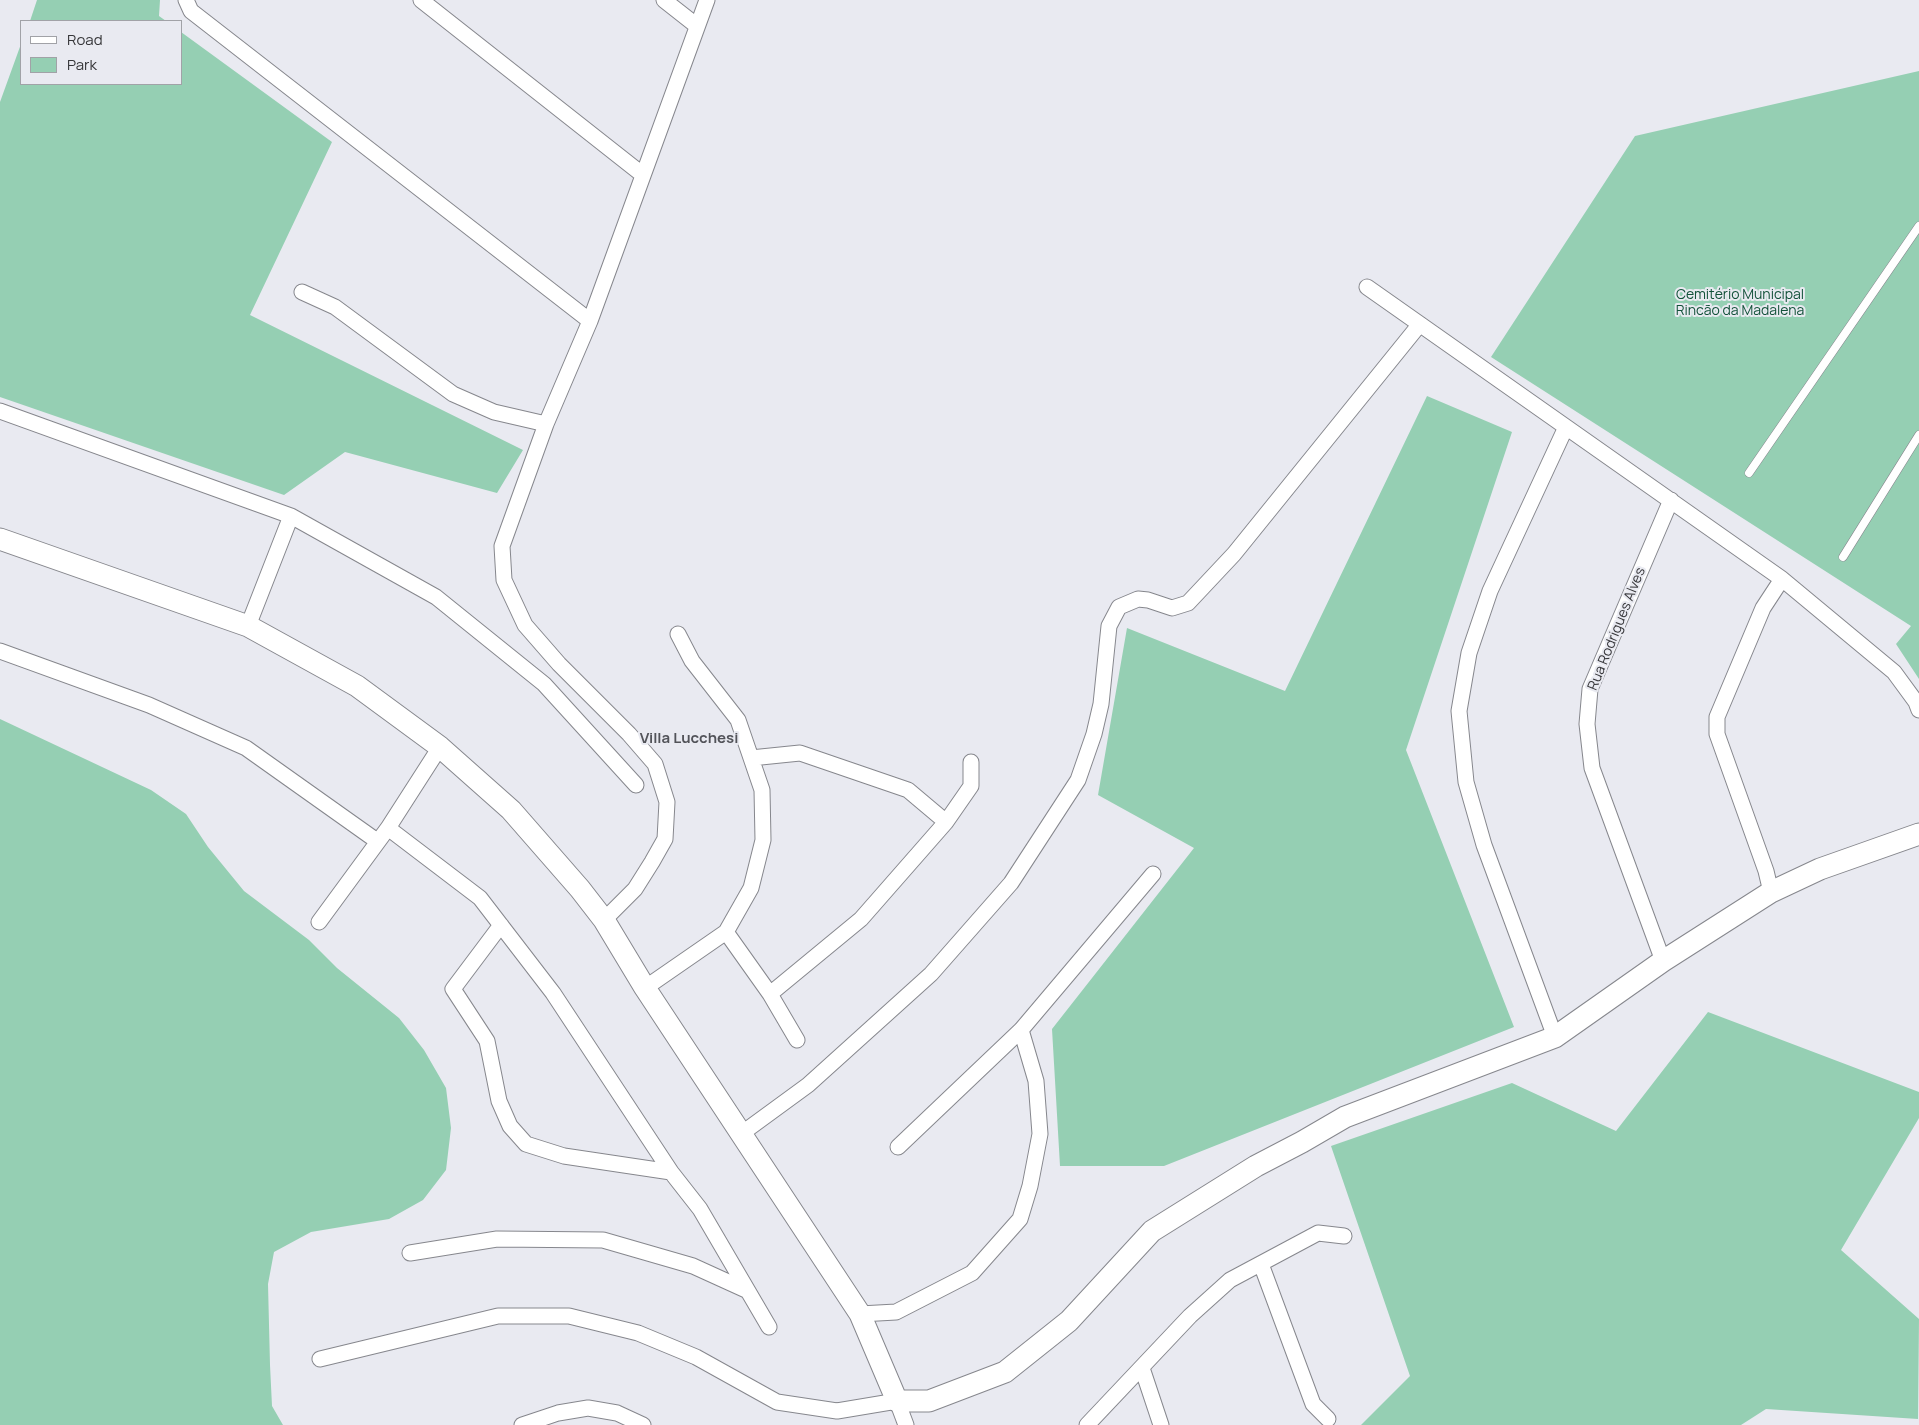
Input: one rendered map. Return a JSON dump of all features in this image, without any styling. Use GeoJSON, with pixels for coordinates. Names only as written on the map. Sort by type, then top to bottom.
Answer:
{"type":"FeatureCollection","features":[{"type":"Feature","properties":{"kind":"street"},"geometry":{"type":"LineString","coordinates":[[186,0],[191,11],[590,321]]}},
{"type":"Feature","properties":{"kind":"street"},"geometry":{"type":"LineString","coordinates":[[421,0],[643,175]]}},
{"type":"Feature","properties":{"kind":"street"},"geometry":{"type":"LineString","coordinates":[[664,0],[697,26]]}},
{"type":"Feature","properties":{"kind":"street"},"geometry":{"type":"LineString","coordinates":[[604,920],[635,888],[665,839],[667,802],[655,764],[629,734],[559,664],[525,625],[504,580],[502,546],[546,424],[590,321],[707,0]]}},
{"type":"Feature","properties":{"kind":"street"},"geometry":{"type":"LineString","coordinates":[[1367,286],[1782,578],[1894,672],[1916,702],[1919,710]]}},
{"type":"Feature","properties":{"kind":"street"},"geometry":{"type":"LineString","coordinates":[[302,292],[335,306],[453,394],[494,412],[546,424]]}},
{"type":"Feature","properties":{"kind":"street"},"geometry":{"type":"LineString","coordinates":[[741,1134],[808,1085],[931,974],[1011,883],[1078,780],[1094,734],[1101,704],[1109,626],[1119,607],[1138,599],[1148,600],[1172,608],[1188,603],[1234,554],[1420,324]]}},
{"type":"Feature","properties":{"kind":"street"},"geometry":{"type":"LineString","coordinates":[[0,411],[291,516],[436,597],[544,684],[636,785]]}},
{"type":"Feature","properties":{"kind":"street"},"geometry":{"type":"LineString","coordinates":[[1555,1037],[1484,845],[1466,782],[1459,711],[1469,653],[1490,591],[1566,427]]}},
{"type":"Feature","properties":{"kind":"street","name":"Rua Rodrigues Alves"},"geometry":{"type":"LineString","coordinates":[[1663,961],[1592,768],[1587,724],[1590,689],[1671,500]]}},
{"type":"Feature","properties":{"kind":"street"},"geometry":{"type":"LineString","coordinates":[[248,626],[291,516]]}},
{"type":"Feature","properties":{"kind":"street"},"geometry":{"type":"LineString","coordinates":[[0,539],[248,626],[357,686],[440,747],[511,810],[580,888],[604,920],[646,988],[860,1314],[906,1425]]}},
{"type":"Feature","properties":{"kind":"street"},"geometry":{"type":"LineString","coordinates":[[1771,892],[1766,871],[1717,734],[1717,717],[1763,608],[1782,578]]}},
{"type":"Feature","properties":{"kind":"street"},"geometry":{"type":"LineString","coordinates":[[646,988],[726,932],[750,888],[763,840],[762,790],[738,720],[692,661],[678,634]]}},
{"type":"Feature","properties":{"kind":"street"},"geometry":{"type":"LineString","coordinates":[[0,651],[149,705],[246,748],[377,841]]}},
{"type":"Feature","properties":{"kind":"street"},"geometry":{"type":"LineString","coordinates":[[319,922],[388,828],[440,747]]}},
{"type":"Feature","properties":{"kind":"street"},"geometry":{"type":"LineString","coordinates":[[751,758],[800,753],[908,790],[946,822]]}},
{"type":"Feature","properties":{"kind":"street"},"geometry":{"type":"LineString","coordinates":[[770,994],[861,919],[946,822],[971,786],[971,762]]}},
{"type":"Feature","properties":{"kind":"street"},"geometry":{"type":"LineString","coordinates":[[388,828],[480,898],[553,993],[671,1172],[700,1209],[769,1327]]}},
{"type":"Feature","properties":{"kind":"street"},"geometry":{"type":"LineString","coordinates":[[320,1359],[498,1316],[569,1316],[638,1333],[696,1357],[777,1402],[838,1411],[897,1401],[929,1401],[1005,1372],[1069,1321],[1152,1231],[1256,1166],[1345,1117],[1555,1037],[1663,961],[1771,892],[1820,868],[1919,834]]}},
{"type":"Feature","properties":{"kind":"street"},"geometry":{"type":"LineString","coordinates":[[898,1147],[1021,1030],[1153,874]]}},
{"type":"Feature","properties":{"kind":"street"},"geometry":{"type":"LineString","coordinates":[[501,925],[453,989],[487,1041],[499,1101],[510,1126],[526,1144],[564,1156],[671,1172]]}},
{"type":"Feature","properties":{"kind":"street"},"geometry":{"type":"LineString","coordinates":[[726,932],[770,994],[797,1040]]}},
{"type":"Feature","properties":{"kind":"street"},"geometry":{"type":"LineString","coordinates":[[860,1314],[896,1312],[972,1273],[1020,1219],[1030,1186],[1040,1134],[1036,1081],[1021,1030]]}},
{"type":"Feature","properties":{"kind":"street"},"geometry":{"type":"LineString","coordinates":[[1087,1425],[1190,1316],[1230,1280],[1318,1234],[1344,1236]]}},
{"type":"Feature","properties":{"kind":"street"},"geometry":{"type":"LineString","coordinates":[[410,1253],[497,1239],[603,1240],[692,1266],[748,1291]]}},
{"type":"Feature","properties":{"kind":"street"},"geometry":{"type":"LineString","coordinates":[[1261,1264],[1313,1404],[1328,1420]]}},
{"type":"Feature","properties":{"kind":"street"},"geometry":{"type":"LineString","coordinates":[[1142,1368],[1162,1425]]}},
{"type":"Feature","properties":{"kind":"street"},"geometry":{"type":"LineString","coordinates":[[522,1425],[558,1413],[588,1408],[617,1413],[643,1425]]}},
{"type":"Feature","properties":{"kind":"lane"},"geometry":{"type":"LineString","coordinates":[[1750,473],[1919,226]]}},
{"type":"Feature","properties":{"kind":"lane"},"geometry":{"type":"LineString","coordinates":[[1843,557],[1919,435]]}},
{"type":"Feature","properties":{"kind":"green space"},"geometry":{"type":"Polygon","coordinates":[[[37,0],[160,0],[159,16],[165,20],[30,20],[37,0]]]}},
{"type":"Feature","properties":{"kind":"green space"},"geometry":{"type":"Polygon","coordinates":[[[182,33],[332,142],[250,315],[523,450],[497,493],[345,452],[284,495],[0,397],[0,102],[20,47],[20,85],[182,85],[182,33]]]}},
{"type":"Feature","properties":{"kind":"green space","name":"Cemitério Municipal Rincão da Madalena"},"geometry":{"type":"Polygon","coordinates":[[[1919,71],[1919,679],[1896,644],[1911,626],[1491,357],[1635,136],[1919,71]]]}},
{"type":"Feature","properties":{"kind":"green space"},"geometry":{"type":"Polygon","coordinates":[[[1427,396],[1512,432],[1406,750],[1514,1027],[1164,1166],[1060,1166],[1052,1029],[1194,848],[1098,795],[1127,628],[1285,691],[1427,396]]]}},
{"type":"Feature","properties":{"kind":"green space"},"geometry":{"type":"Polygon","coordinates":[[[0,719],[151,790],[186,814],[208,847],[244,891],[309,940],[337,968],[399,1018],[424,1050],[446,1088],[451,1128],[446,1170],[423,1200],[389,1219],[311,1232],[274,1252],[268,1284],[272,1406],[283,1425],[0,1425],[0,719]]]}},
{"type":"Feature","properties":{"kind":"green space"},"geometry":{"type":"Polygon","coordinates":[[[1708,1012],[1919,1092],[1919,1118],[1841,1250],[1919,1319],[1918,1419],[1766,1409],[1741,1425],[1361,1425],[1410,1376],[1331,1146],[1512,1083],[1616,1131],[1708,1012]]]}},
{"type":"Feature","properties":{"kind":"district","name":"Villa Lucchesi"},"geometry":{"type":"Point","coordinates":[689,739]}}]}
